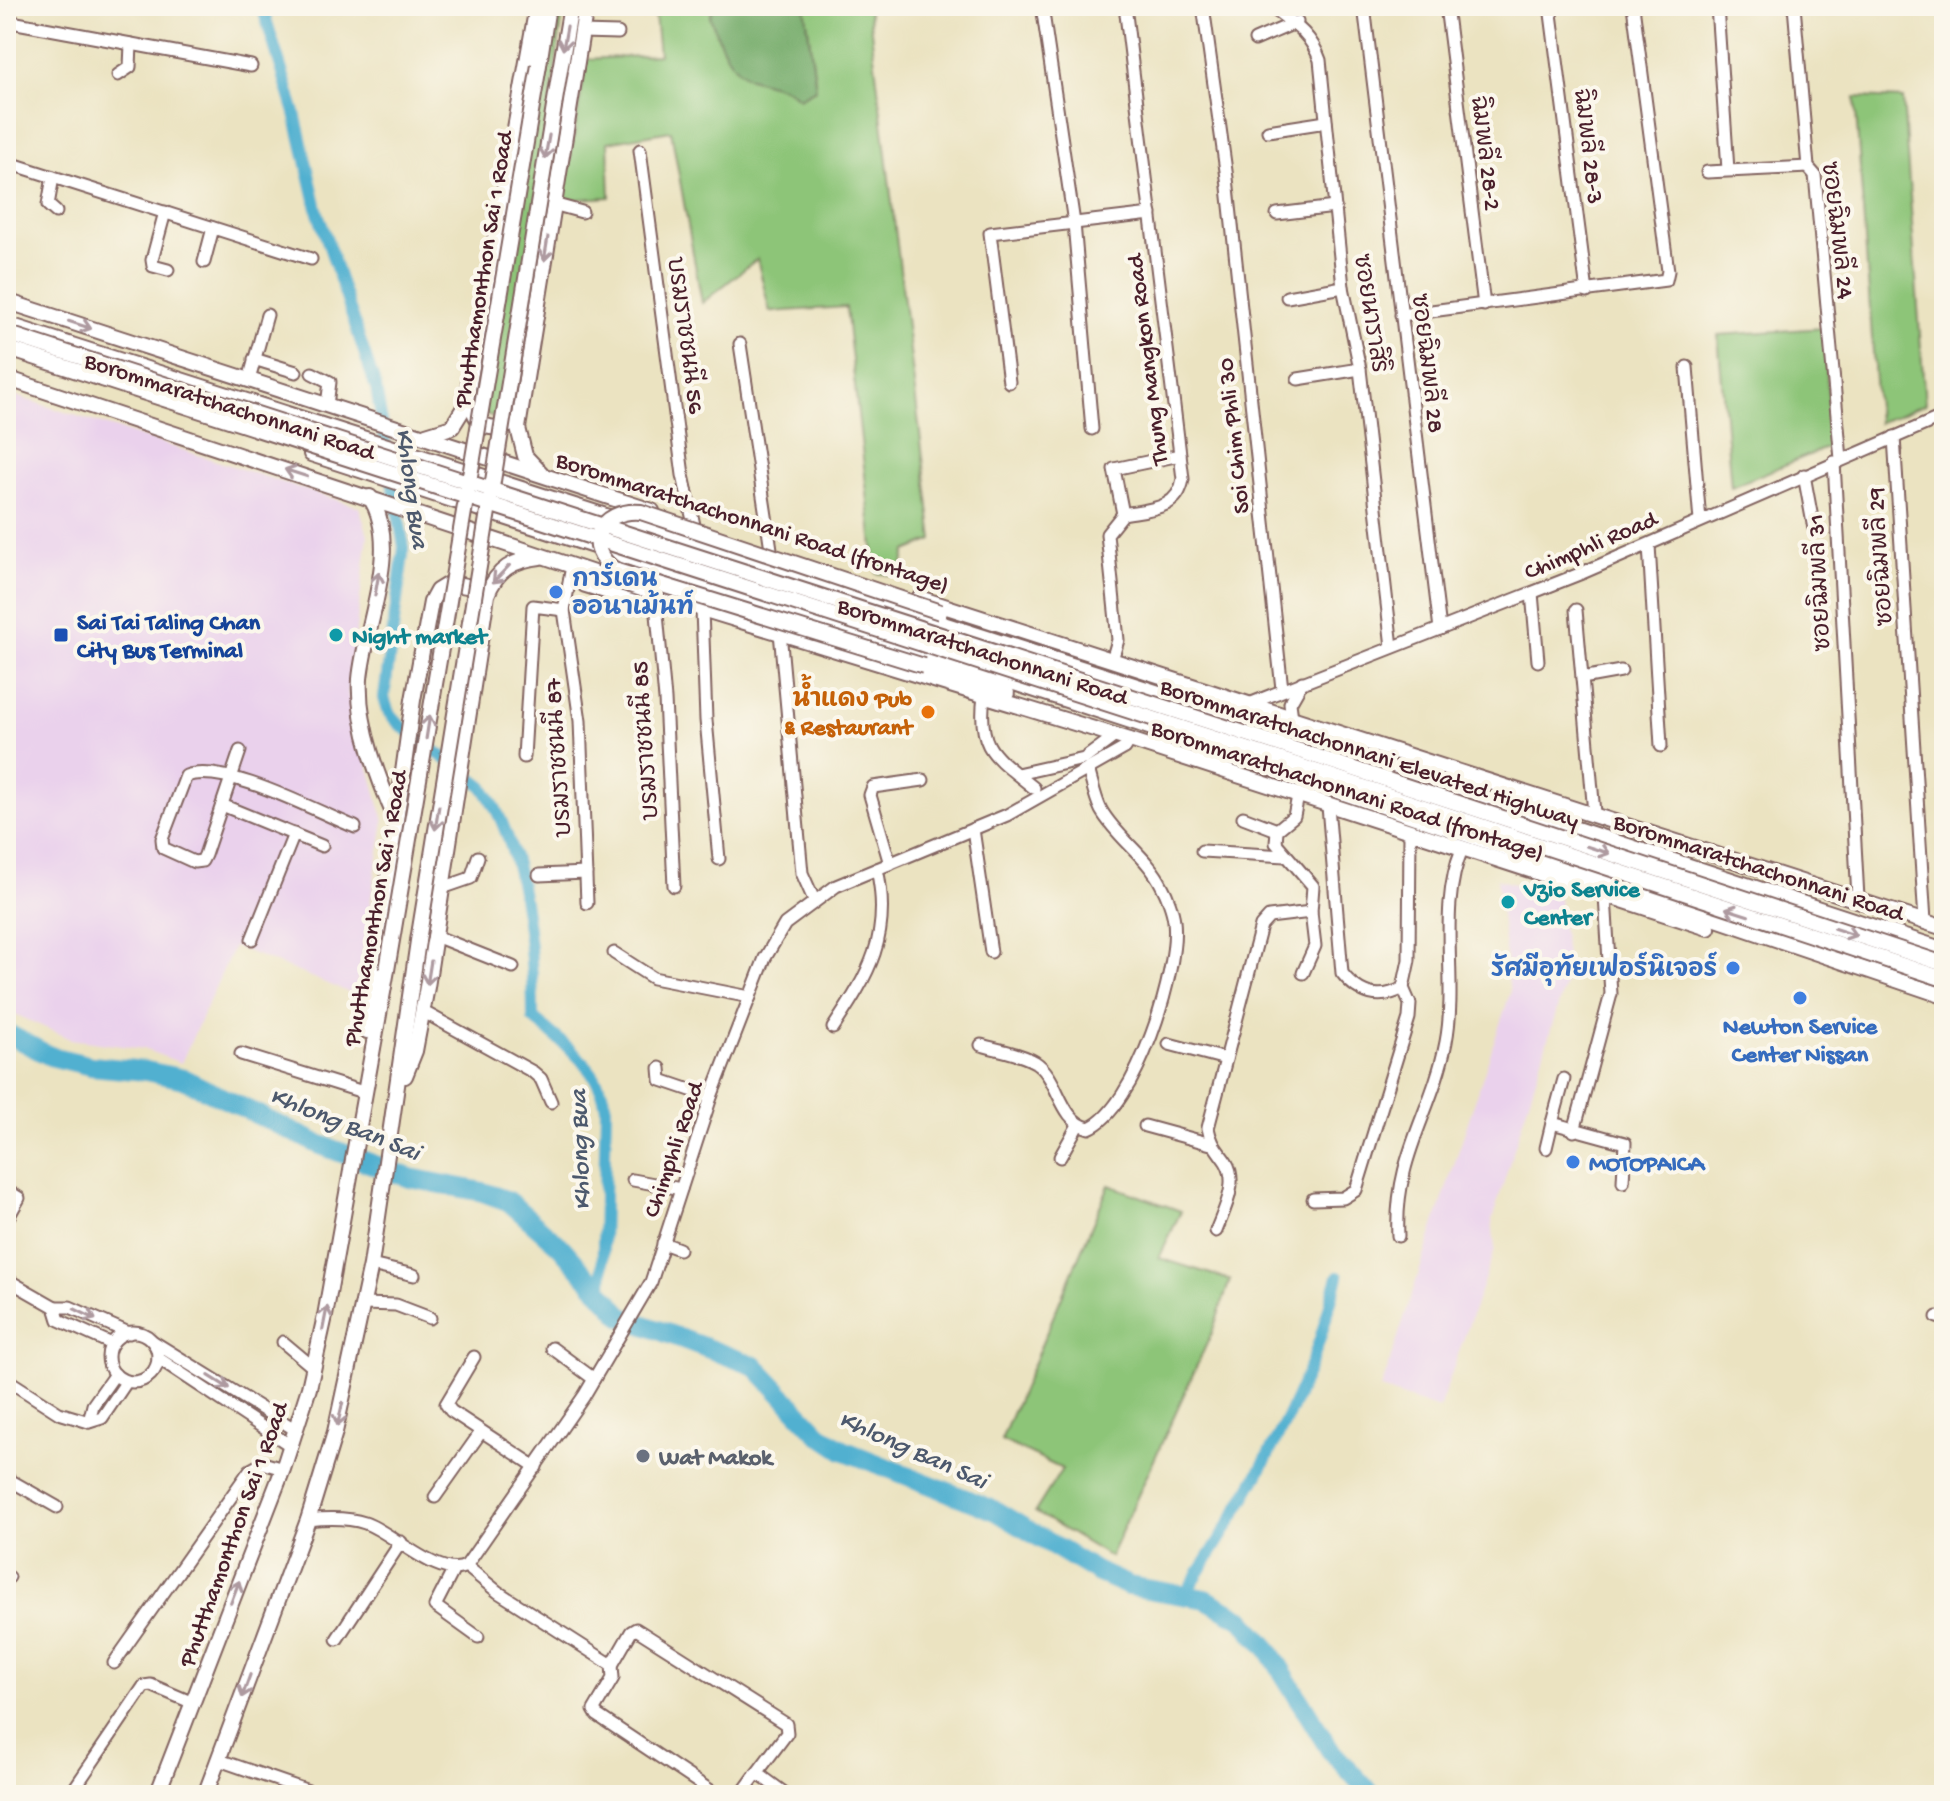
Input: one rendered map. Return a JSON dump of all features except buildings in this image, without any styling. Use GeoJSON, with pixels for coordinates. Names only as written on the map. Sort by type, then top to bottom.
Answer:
{"type":"FeatureCollection","features":[{"type":"Feature","properties":{"kind":"main road","name":"Phutthamonthon Sai 1 Road"},"geometry":{"type":"LineString","coordinates":[[421,436],[437,435],[452,427],[462,415],[537,6]]}},
{"type":"Feature","properties":{"kind":"main road","name":"Phutthamonthon Sai 1 Road"},"geometry":{"type":"LineString","coordinates":[[157,1795],[283,1469],[314,1368],[387,970],[548,6]]}},
{"type":"Feature","properties":{"kind":"main road","name":"Phutthamonthon Sai 1 Road"},"geometry":{"type":"LineString","coordinates":[[205,1795],[308,1520],[335,1432],[371,1265],[418,941],[571,6]]}},
{"type":"Feature","properties":{"kind":"main road"},"geometry":{"type":"LineString","coordinates":[[543,476],[525,456],[519,441],[523,398],[586,6]]}},
{"type":"Feature","properties":{"kind":"main road","name":"Borommaratchachonnani Road (frontage)"},"geometry":{"type":"LineString","coordinates":[[6,301],[1944,928]]}},
{"type":"Feature","properties":{"kind":"main road"},"geometry":{"type":"LineString","coordinates":[[6,325],[72,362]]}},
{"type":"Feature","properties":{"kind":"main road","name":"Borommaratchachonnani Road"},"geometry":{"type":"LineString","coordinates":[[6,325],[1389,767],[1944,950]]}},
{"type":"Feature","properties":{"kind":"main road","name":"Borommaratchachonnani Elevated Highway"},"geometry":{"type":"LineString","coordinates":[[6,333],[72,362],[1944,979]]}},
{"type":"Feature","properties":{"kind":"main road","name":"Borommaratchachonnani Road"},"geometry":{"type":"LineString","coordinates":[[6,352],[1137,723],[1944,996]]}},
{"type":"Feature","properties":{"kind":"main road","name":"Borommaratchachonnani Elevated Highway"},"geometry":{"type":"LineString","coordinates":[[6,352],[72,362],[1300,751],[1944,964]]}},
{"type":"Feature","properties":{"kind":"main road","name":"Borommaratchachonnani Road (frontage)"},"geometry":{"type":"LineString","coordinates":[[6,378],[430,517],[572,566],[656,600],[702,609],[1112,734],[1944,1006]]}},
{"type":"Feature","properties":{"kind":"main road"},"geometry":{"type":"LineString","coordinates":[[469,387],[477,420],[487,427],[497,429],[512,424],[523,398]]}},
{"type":"Feature","properties":{"kind":"main road"},"geometry":{"type":"LineString","coordinates":[[370,497],[381,516],[381,546],[360,681],[363,718],[397,823]]}},
{"type":"Feature","properties":{"kind":"main road"},"geometry":{"type":"LineString","coordinates":[[1112,660],[940,612],[641,512],[616,514],[607,520],[598,537],[600,554],[617,571],[924,666],[1042,705],[1112,734]]}},
{"type":"Feature","properties":{"kind":"main road"},"geometry":{"type":"LineString","coordinates":[[398,1090],[415,1051],[483,617],[491,585],[504,569],[521,559],[544,557]]}},
{"type":"Feature","properties":{"kind":"main road"},"geometry":{"type":"LineString","coordinates":[[363,1092],[365,1051],[404,762],[431,602],[437,591],[450,583],[472,587],[480,594],[483,617]]}},
{"type":"Feature","properties":{"kind":"main road"},"geometry":{"type":"LineString","coordinates":[[1921,920],[1944,935]]}},
{"type":"Feature","properties":{"kind":"street"},"geometry":{"type":"LineString","coordinates":[[1042,6],[1074,223],[1092,429]]}},
{"type":"Feature","properties":{"kind":"street","name":"Thung Mangkon Road"},"geometry":{"type":"LineString","coordinates":[[1123,514],[1165,506],[1176,499],[1183,479],[1125,6]]}},
{"type":"Feature","properties":{"kind":"street","name":"Soi Chim Phli 30"},"geometry":{"type":"LineString","coordinates":[[1203,6],[1227,178],[1282,689]]}},
{"type":"Feature","properties":{"kind":"street","name":"ซอยนาราสิริ"},"geometry":{"type":"LineString","coordinates":[[1270,6],[1297,22],[1315,46],[1320,60],[1343,287],[1360,369],[1392,647]]}},
{"type":"Feature","properties":{"kind":"street","name":"ซอยฉิมพลี 28"},"geometry":{"type":"LineString","coordinates":[[1364,6],[1440,629]]}},
{"type":"Feature","properties":{"kind":"street","name":"ฉิมพลี 28-2"},"geometry":{"type":"LineString","coordinates":[[1446,6],[1484,305]]}},
{"type":"Feature","properties":{"kind":"street","name":"ฉิมพลี 28-3"},"geometry":{"type":"LineString","coordinates":[[1550,6],[1587,292]]}},
{"type":"Feature","properties":{"kind":"street"},"geometry":{"type":"LineString","coordinates":[[1401,315],[1666,280],[1668,271],[1633,6]]}},
{"type":"Feature","properties":{"kind":"street"},"geometry":{"type":"LineString","coordinates":[[1717,6],[1728,170]]}},
{"type":"Feature","properties":{"kind":"street","name":"ซอยฉิมพลี 24"},"geometry":{"type":"LineString","coordinates":[[1794,6],[1808,167],[1815,175],[1837,461]]}},
{"type":"Feature","properties":{"kind":"street"},"geometry":{"type":"LineString","coordinates":[[1255,40],[1297,22]]}},
{"type":"Feature","properties":{"kind":"street"},"geometry":{"type":"LineString","coordinates":[[7,23],[251,66]]}},
{"type":"Feature","properties":{"kind":"street"},"geometry":{"type":"LineString","coordinates":[[581,32],[618,33]]}},
{"type":"Feature","properties":{"kind":"street"},"geometry":{"type":"LineString","coordinates":[[118,75],[130,67],[131,44]]}},
{"type":"Feature","properties":{"kind":"street"},"geometry":{"type":"LineString","coordinates":[[1268,131],[1326,122]]}},
{"type":"Feature","properties":{"kind":"street","name":"บรมราชชนนี 56"},"geometry":{"type":"LineString","coordinates":[[640,150],[683,475],[694,525]]}},
{"type":"Feature","properties":{"kind":"street"},"geometry":{"type":"LineString","coordinates":[[6,162],[311,259]]}},
{"type":"Feature","properties":{"kind":"street"},"geometry":{"type":"LineString","coordinates":[[1707,172],[1808,167]]}},
{"type":"Feature","properties":{"kind":"street"},"geometry":{"type":"LineString","coordinates":[[53,177],[48,205],[56,212]]}},
{"type":"Feature","properties":{"kind":"street"},"geometry":{"type":"LineString","coordinates":[[553,204],[582,212]]}},
{"type":"Feature","properties":{"kind":"street"},"geometry":{"type":"LineString","coordinates":[[1277,214],[1335,207]]}},
{"type":"Feature","properties":{"kind":"street"},"geometry":{"type":"LineString","coordinates":[[165,212],[152,260],[153,266],[168,270]]}},
{"type":"Feature","properties":{"kind":"street"},"geometry":{"type":"LineString","coordinates":[[1009,382],[990,233],[1151,214]]}},
{"type":"Feature","properties":{"kind":"street"},"geometry":{"type":"LineString","coordinates":[[204,262],[213,228]]}},
{"type":"Feature","properties":{"kind":"street"},"geometry":{"type":"LineString","coordinates":[[1287,297],[1343,287]]}},
{"type":"Feature","properties":{"kind":"street"},"geometry":{"type":"LineString","coordinates":[[249,380],[267,315]]}},
{"type":"Feature","properties":{"kind":"street"},"geometry":{"type":"LineString","coordinates":[[740,344],[771,549]]}},
{"type":"Feature","properties":{"kind":"street"},"geometry":{"type":"LineString","coordinates":[[254,359],[296,372]]}},
{"type":"Feature","properties":{"kind":"street"},"geometry":{"type":"LineString","coordinates":[[1687,367],[1700,521]]}},
{"type":"Feature","properties":{"kind":"street"},"geometry":{"type":"LineString","coordinates":[[1298,379],[1360,369]]}},
{"type":"Feature","properties":{"kind":"street"},"geometry":{"type":"LineString","coordinates":[[312,373],[330,382],[327,405]]}},
{"type":"Feature","properties":{"kind":"street","name":"Chimphli Road"},"geometry":{"type":"LineString","coordinates":[[1249,704],[1649,545],[1944,416]]}},
{"type":"Feature","properties":{"kind":"street","name":"ซอยฉิมพลี 29"},"geometry":{"type":"LineString","coordinates":[[1894,437],[1921,920]]}},
{"type":"Feature","properties":{"kind":"street"},"geometry":{"type":"LineString","coordinates":[[1112,660],[1118,640],[1106,543],[1115,520],[1123,514],[1114,473],[1117,467],[1180,455]]}},
{"type":"Feature","properties":{"kind":"street","name":"ซอยฉิมพลี 31"},"geometry":{"type":"LineString","coordinates":[[1837,461],[1846,702],[1858,898]]}},
{"type":"Feature","properties":{"kind":"street"},"geometry":{"type":"LineString","coordinates":[[1804,475],[1814,529]]}},
{"type":"Feature","properties":{"kind":"street"},"geometry":{"type":"LineString","coordinates":[[1649,545],[1661,746]]}},
{"type":"Feature","properties":{"kind":"street","name":"บรมราชชนนี 87"},"geometry":{"type":"LineString","coordinates":[[572,566],[564,610],[580,721],[587,903]]}},
{"type":"Feature","properties":{"kind":"street"},"geometry":{"type":"LineString","coordinates":[[584,586],[656,600]]}},
{"type":"Feature","properties":{"kind":"street"},"geometry":{"type":"LineString","coordinates":[[1532,593],[1538,661]]}},
{"type":"Feature","properties":{"kind":"street","name":"บรมราชชนนี 85"},"geometry":{"type":"LineString","coordinates":[[656,600],[665,699],[674,886]]}},
{"type":"Feature","properties":{"kind":"street"},"geometry":{"type":"LineString","coordinates":[[524,757],[533,606],[564,610]]}},
{"type":"Feature","properties":{"kind":"street"},"geometry":{"type":"LineString","coordinates":[[702,609],[706,720],[719,859]]}},
{"type":"Feature","properties":{"kind":"street"},"geometry":{"type":"LineString","coordinates":[[1576,610],[1594,813]]}},
{"type":"Feature","properties":{"kind":"street"},"geometry":{"type":"LineString","coordinates":[[780,632],[802,873],[814,900]]}},
{"type":"Feature","properties":{"kind":"street"},"geometry":{"type":"LineString","coordinates":[[1582,678],[1621,671]]}},
{"type":"Feature","properties":{"kind":"street"},"geometry":{"type":"LineString","coordinates":[[1292,718],[1290,703],[1302,681]]}},
{"type":"Feature","properties":{"kind":"street"},"geometry":{"type":"LineString","coordinates":[[984,696],[980,725],[984,739],[991,751],[1034,788]]}},
{"type":"Feature","properties":{"kind":"street"},"geometry":{"type":"LineString","coordinates":[[1017,774],[1084,759],[1112,734]]}},
{"type":"Feature","properties":{"kind":"street","name":"Chimphli Road"},"geometry":{"type":"LineString","coordinates":[[478,1637],[435,1606],[536,1467],[594,1379],[651,1282],[711,1097],[765,958],[785,924],[836,886],[1007,815],[1125,748],[1130,740]]}},
{"type":"Feature","properties":{"kind":"street"},"geometry":{"type":"LineString","coordinates":[[240,751],[231,777],[222,805],[202,861],[194,862],[163,848],[162,839],[186,776],[198,772],[231,777],[355,827]]}},
{"type":"Feature","properties":{"kind":"street"},"geometry":{"type":"LineString","coordinates":[[981,1045],[1034,1062],[1046,1072],[1078,1125],[1089,1128],[1101,1123],[1133,1081],[1156,1022],[1170,964],[1174,921],[1162,885],[1101,809],[1088,769]]}},
{"type":"Feature","properties":{"kind":"street"},"geometry":{"type":"LineString","coordinates":[[890,864],[870,795],[873,787],[923,780]]}},
{"type":"Feature","properties":{"kind":"street"},"geometry":{"type":"LineString","coordinates":[[1298,796],[1294,816],[1277,830],[1276,843],[1313,886],[1311,912],[1315,946],[1303,973]]}},
{"type":"Feature","properties":{"kind":"street"},"geometry":{"type":"LineString","coordinates":[[222,805],[322,846]]}},
{"type":"Feature","properties":{"kind":"street"},"geometry":{"type":"LineString","coordinates":[[1328,806],[1342,973],[1363,992],[1381,996],[1403,988]]}},
{"type":"Feature","properties":{"kind":"street"},"geometry":{"type":"LineString","coordinates":[[1243,817],[1277,830]]}},
{"type":"Feature","properties":{"kind":"street"},"geometry":{"type":"LineString","coordinates":[[973,829],[991,952]]}},
{"type":"Feature","properties":{"kind":"street"},"geometry":{"type":"LineString","coordinates":[[1313,1199],[1343,1198],[1356,1190],[1409,1018],[1410,1004],[1403,988],[1409,960],[1410,832]]}},
{"type":"Feature","properties":{"kind":"street"},"geometry":{"type":"LineString","coordinates":[[252,939],[294,834]]}},
{"type":"Feature","properties":{"kind":"street"},"geometry":{"type":"LineString","coordinates":[[1398,1236],[1397,1209],[1408,1147],[1430,1096],[1446,1040],[1451,878],[1462,849]]}},
{"type":"Feature","properties":{"kind":"street"},"geometry":{"type":"LineString","coordinates":[[1202,851],[1285,856]]}},
{"type":"Feature","properties":{"kind":"street"},"geometry":{"type":"LineString","coordinates":[[442,888],[471,878],[478,857]]}},
{"type":"Feature","properties":{"kind":"street"},"geometry":{"type":"LineString","coordinates":[[833,1028],[872,964],[884,898],[877,869]]}},
{"type":"Feature","properties":{"kind":"street"},"geometry":{"type":"LineString","coordinates":[[539,875],[586,873]]}},
{"type":"Feature","properties":{"kind":"street"},"geometry":{"type":"LineString","coordinates":[[1574,1131],[1610,1003],[1605,896]]}},
{"type":"Feature","properties":{"kind":"street"},"geometry":{"type":"LineString","coordinates":[[1216,1231],[1232,1176],[1227,1163],[1211,1144],[1208,1128],[1261,926],[1269,917],[1311,912]]}},
{"type":"Feature","properties":{"kind":"street"},"geometry":{"type":"LineString","coordinates":[[435,936],[513,967]]}},
{"type":"Feature","properties":{"kind":"street"},"geometry":{"type":"LineString","coordinates":[[614,953],[653,978],[750,997]]}},
{"type":"Feature","properties":{"kind":"street"},"geometry":{"type":"LineString","coordinates":[[422,1011],[533,1072],[541,1079],[551,1102]]}},
{"type":"Feature","properties":{"kind":"street"},"geometry":{"type":"LineString","coordinates":[[1169,1044],[1226,1059]]}},
{"type":"Feature","properties":{"kind":"street"},"geometry":{"type":"LineString","coordinates":[[241,1054],[363,1092]]}},
{"type":"Feature","properties":{"kind":"street"},"geometry":{"type":"LineString","coordinates":[[660,1068],[661,1080],[711,1097]]}},
{"type":"Feature","properties":{"kind":"street"},"geometry":{"type":"LineString","coordinates":[[1546,1148],[1564,1079]]}},
{"type":"Feature","properties":{"kind":"street"},"geometry":{"type":"LineString","coordinates":[[1552,1123],[1625,1143],[1623,1182]]}},
{"type":"Feature","properties":{"kind":"street"},"geometry":{"type":"LineString","coordinates":[[1060,1157],[1078,1125]]}},
{"type":"Feature","properties":{"kind":"street"},"geometry":{"type":"LineString","coordinates":[[1145,1126],[1211,1144]]}},
{"type":"Feature","properties":{"kind":"street"},"geometry":{"type":"LineString","coordinates":[[633,1180],[681,1189]]}},
{"type":"Feature","properties":{"kind":"street"},"geometry":{"type":"LineString","coordinates":[[6,1190],[19,1198],[6,1221]]}},
{"type":"Feature","properties":{"kind":"street"},"geometry":{"type":"LineString","coordinates":[[663,1243],[679,1249]]}},
{"type":"Feature","properties":{"kind":"street"},"geometry":{"type":"LineString","coordinates":[[371,1265],[414,1275]]}},
{"type":"Feature","properties":{"kind":"street"},"geometry":{"type":"LineString","coordinates":[[6,1279],[55,1307],[70,1307],[129,1333],[142,1334],[296,1430]]}},
{"type":"Feature","properties":{"kind":"street"},"geometry":{"type":"LineString","coordinates":[[363,1304],[396,1305],[430,1318]]}},
{"type":"Feature","properties":{"kind":"street"},"geometry":{"type":"LineString","coordinates":[[55,1307],[59,1320],[112,1344]]}},
{"type":"Feature","properties":{"kind":"street"},"geometry":{"type":"LineString","coordinates":[[129,1333],[112,1344],[108,1359],[115,1374],[127,1381],[146,1379],[158,1358]]}},
{"type":"Feature","properties":{"kind":"street"},"geometry":{"type":"LineString","coordinates":[[152,1341],[158,1358],[291,1446]]}},
{"type":"Feature","properties":{"kind":"street"},"geometry":{"type":"LineString","coordinates":[[283,1342],[314,1368]]}},
{"type":"Feature","properties":{"kind":"street"},"geometry":{"type":"LineString","coordinates":[[552,1348],[594,1379]]}},
{"type":"Feature","properties":{"kind":"street"},"geometry":{"type":"LineString","coordinates":[[474,1357],[446,1397],[446,1404],[481,1432],[536,1467]]}},
{"type":"Feature","properties":{"kind":"street"},"geometry":{"type":"LineString","coordinates":[[89,1422],[93,1405],[115,1374]]}},
{"type":"Feature","properties":{"kind":"street"},"geometry":{"type":"LineString","coordinates":[[6,1379],[59,1413],[89,1422],[102,1418],[127,1381]]}},
{"type":"Feature","properties":{"kind":"street"},"geometry":{"type":"LineString","coordinates":[[435,1497],[481,1432]]}},
{"type":"Feature","properties":{"kind":"street"},"geometry":{"type":"LineString","coordinates":[[114,1663],[250,1470],[263,1463],[283,1469]]}},
{"type":"Feature","properties":{"kind":"street"},"geometry":{"type":"LineString","coordinates":[[6,1478],[57,1507]]}},
{"type":"Feature","properties":{"kind":"street"},"geometry":{"type":"LineString","coordinates":[[308,1520],[364,1523],[438,1566],[460,1568],[612,1665]]}},
{"type":"Feature","properties":{"kind":"street"},"geometry":{"type":"LineString","coordinates":[[337,1639],[401,1542]]}},
{"type":"Feature","properties":{"kind":"street"},"geometry":{"type":"LineString","coordinates":[[717,1795],[597,1715],[594,1710],[613,1678],[612,1665],[631,1632],[636,1629],[786,1724],[787,1733],[741,1795]]}},
{"type":"Feature","properties":{"kind":"street"},"geometry":{"type":"LineString","coordinates":[[70,1795],[144,1686],[151,1685],[193,1703]]}},
{"type":"Feature","properties":{"kind":"street"},"geometry":{"type":"LineString","coordinates":[[219,1760],[320,1795]]}},
{"type":"Feature","properties":{"kind":"street"},"geometry":{"type":"LineString","coordinates":[[757,1773],[787,1795]]}},
{"type":"Feature","properties":{"kind":"shaded area"},"geometry":{"type":"Polygon","coordinates":[[[6,393],[359,507],[368,535],[348,694],[384,821],[355,995],[234,946],[181,1063],[144,1049],[70,1039],[6,1010],[6,872],[15,852],[6,848],[6,393]]]}},
{"type":"Feature","properties":{"kind":"shaded area"},"geometry":{"type":"Polygon","coordinates":[[[1497,879],[1559,898],[1568,974],[1492,1220],[1495,1249],[1439,1409],[1381,1389],[1510,993],[1497,879]]]}},
{"type":"Feature","properties":{"kind":"green space"},"geometry":{"type":"Polygon","coordinates":[[[553,6],[564,6],[505,422],[477,410],[475,398],[514,181],[553,6]]]}},
{"type":"Feature","properties":{"kind":"green space"},"geometry":{"type":"Polygon","coordinates":[[[654,6],[714,6],[710,17],[749,78],[816,88],[805,6],[868,6],[933,540],[906,551],[900,576],[876,573],[846,307],[770,312],[757,259],[702,303],[671,131],[608,142],[610,197],[563,200],[587,59],[659,55],[654,6]]]}},
{"type":"Feature","properties":{"kind":"green space"},"geometry":{"type":"Polygon","coordinates":[[[714,6],[805,6],[816,89],[799,98],[783,87],[744,75],[731,62],[710,17],[714,6]]]}},
{"type":"Feature","properties":{"kind":"green space"},"geometry":{"type":"Polygon","coordinates":[[[1855,97],[1903,99],[1925,404],[1878,423],[1855,97]]]}},
{"type":"Feature","properties":{"kind":"green space"},"geometry":{"type":"Polygon","coordinates":[[[1824,328],[1831,446],[1731,487],[1718,335],[1824,328]]]}},
{"type":"Feature","properties":{"kind":"green space"},"geometry":{"type":"Polygon","coordinates":[[[1109,1185],[1181,1211],[1159,1258],[1230,1280],[1213,1330],[1110,1557],[1035,1512],[1062,1469],[1001,1440],[1109,1185]]]}},
{"type":"Feature","properties":{"kind":"waterway","name":"Khlong Bua"},"geometry":{"type":"LineString","coordinates":[[262,6],[295,113],[318,213],[376,388],[387,453]]}},
{"type":"Feature","properties":{"kind":"waterway","name":"Khlong Bua"},"geometry":{"type":"LineString","coordinates":[[391,475],[404,547],[384,698],[389,713],[399,724],[483,787],[497,811],[517,868],[523,898],[531,960],[533,1018],[578,1057],[596,1079],[602,1092],[606,1107],[602,1292]]}},
{"type":"Feature","properties":{"kind":"waterway","name":"Khlong Ban Sai"},"geometry":{"type":"LineString","coordinates":[[6,1033],[50,1056],[91,1066],[146,1071],[184,1079],[318,1144],[410,1178],[483,1192],[508,1201],[560,1246],[623,1317],[755,1366],[819,1434],[843,1450],[996,1511],[1097,1572],[1129,1586],[1206,1599],[1242,1619],[1269,1650],[1330,1750],[1372,1795]]}},
{"type":"Feature","properties":{"kind":"waterway"},"geometry":{"type":"LineString","coordinates":[[1183,1597],[1238,1510],[1288,1415],[1315,1353],[1338,1277]]}},
{"type":"Feature","properties":{"kind":"place","name":"การ์เดน ออนาเม้นท์"},"geometry":{"type":"Point","coordinates":[556,592]}},
{"type":"Feature","properties":{"kind":"place","name":"Sai Tai Taling Chan City Bus Terminal"},"geometry":{"type":"Point","coordinates":[61,635]}},
{"type":"Feature","properties":{"kind":"place","name":"Night market"},"geometry":{"type":"Point","coordinates":[336,635]}},
{"type":"Feature","properties":{"kind":"place","name":"น้ำแดง Pub & Restaurant"},"geometry":{"type":"Point","coordinates":[928,712]}},
{"type":"Feature","properties":{"kind":"place","name":"Vzio Service Center"},"geometry":{"type":"Point","coordinates":[1508,902]}},
{"type":"Feature","properties":{"kind":"place","name":"รัศมีอุทัยเฟอร์นิเจอร์"},"geometry":{"type":"Point","coordinates":[1733,968]}},
{"type":"Feature","properties":{"kind":"place","name":"Newton Service Center Nissan"},"geometry":{"type":"Point","coordinates":[1800,998]}},
{"type":"Feature","properties":{"kind":"place","name":"MOTOPAICA"},"geometry":{"type":"Point","coordinates":[1573,1162]}},
{"type":"Feature","properties":{"kind":"place","name":"Wat Makok"},"geometry":{"type":"Point","coordinates":[643,1456]}}]}
